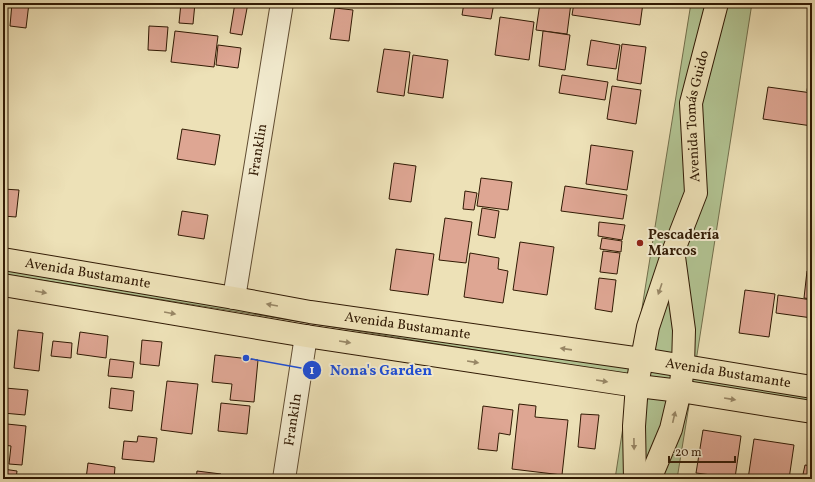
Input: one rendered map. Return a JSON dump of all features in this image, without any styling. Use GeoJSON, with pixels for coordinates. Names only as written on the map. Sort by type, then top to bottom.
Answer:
{"type":"FeatureCollection","features":[{"type":"Feature","properties":{"kind":"main road","name":"Avenida Tomás Guido"},"geometry":{"type":"LineString","coordinates":[[635,479],[634,426],[637,385],[648,327],[673,252],[696,193],[691,103],[717,3]]}},
{"type":"Feature","properties":{"kind":"main road","name":"Avenida Tomás Guido"},"geometry":{"type":"LineString","coordinates":[[650,479],[671,429],[680,391],[683,366],[684,330],[673,252]]}},
{"type":"Feature","properties":{"kind":"main road","name":"Avenida Bustamante"},"geometry":{"type":"LineString","coordinates":[[3,259],[310,312],[683,366],[812,387]]}},
{"type":"Feature","properties":{"kind":"main road","name":"Avenida Bustamante"},"geometry":{"type":"LineString","coordinates":[[3,285],[306,336],[812,412]]}},
{"type":"Feature","properties":{"kind":"street","name":"Franklin"},"geometry":{"type":"LineString","coordinates":[[234,298],[282,3]]}},
{"type":"Feature","properties":{"kind":"street","name":"Frankiln"},"geometry":{"type":"LineString","coordinates":[[284,479],[306,336]]}},
{"type":"Feature","properties":{"kind":"green space"},"geometry":{"type":"Polygon","coordinates":[[[691,3],[752,3],[694,374],[812,393],[812,404],[691,393],[677,479],[615,479],[631,375],[3,274],[3,259],[633,364],[691,3]]]}},
{"type":"Feature","properties":{"kind":"building"},"geometry":{"type":"Polygon","coordinates":[[[12,3],[29,3],[26,28],[10,26],[12,3]]]}},
{"type":"Feature","properties":{"kind":"building"},"geometry":{"type":"Polygon","coordinates":[[[181,3],[195,3],[193,24],[179,23],[181,3]]]}},
{"type":"Feature","properties":{"kind":"building"},"geometry":{"type":"Polygon","coordinates":[[[235,3],[248,3],[242,35],[230,33],[235,3]]]}},
{"type":"Feature","properties":{"kind":"building"},"geometry":{"type":"Polygon","coordinates":[[[464,3],[494,3],[491,19],[462,15],[464,3]]]}},
{"type":"Feature","properties":{"kind":"building"},"geometry":{"type":"Polygon","coordinates":[[[540,3],[571,3],[567,34],[536,30],[540,3]]]}},
{"type":"Feature","properties":{"kind":"building"},"geometry":{"type":"Polygon","coordinates":[[[574,3],[643,3],[640,25],[572,15],[574,3]]]}},
{"type":"Feature","properties":{"kind":"building"},"geometry":{"type":"Polygon","coordinates":[[[335,8],[353,10],[349,41],[330,39],[335,8]]]}},
{"type":"Feature","properties":{"kind":"building"},"geometry":{"type":"Polygon","coordinates":[[[500,17],[534,22],[529,60],[495,55],[500,17]]]}},
{"type":"Feature","properties":{"kind":"building"},"geometry":{"type":"Polygon","coordinates":[[[149,26],[168,27],[166,51],[148,50],[149,26]]]}},
{"type":"Feature","properties":{"kind":"building"},"geometry":{"type":"Polygon","coordinates":[[[175,31],[218,36],[214,67],[171,62],[175,31]]]}},
{"type":"Feature","properties":{"kind":"building"},"geometry":{"type":"Polygon","coordinates":[[[543,31],[570,35],[565,70],[539,66],[543,31]]]}},
{"type":"Feature","properties":{"kind":"building"},"geometry":{"type":"Polygon","coordinates":[[[591,40],[620,45],[616,69],[587,65],[591,40]]]}},
{"type":"Feature","properties":{"kind":"building"},"geometry":{"type":"Polygon","coordinates":[[[622,44],[646,47],[641,84],[617,80],[622,44]]]}},
{"type":"Feature","properties":{"kind":"building"},"geometry":{"type":"Polygon","coordinates":[[[218,45],[241,48],[238,68],[216,65],[218,45]]]}},
{"type":"Feature","properties":{"kind":"building"},"geometry":{"type":"Polygon","coordinates":[[[384,49],[410,52],[404,96],[377,92],[384,49]]]}},
{"type":"Feature","properties":{"kind":"building"},"geometry":{"type":"Polygon","coordinates":[[[413,55],[448,60],[443,98],[408,93],[413,55]]]}},
{"type":"Feature","properties":{"kind":"building"},"geometry":{"type":"Polygon","coordinates":[[[812,57],[812,92],[807,91],[812,57]]]}},
{"type":"Feature","properties":{"kind":"building"},"geometry":{"type":"Polygon","coordinates":[[[562,75],[608,82],[605,100],[559,93],[562,75]]]}},
{"type":"Feature","properties":{"kind":"building"},"geometry":{"type":"Polygon","coordinates":[[[612,86],[641,90],[636,124],[607,119],[612,86]]]}},
{"type":"Feature","properties":{"kind":"building"},"geometry":{"type":"Polygon","coordinates":[[[768,87],[812,93],[812,126],[763,119],[768,87]]]}},
{"type":"Feature","properties":{"kind":"building"},"geometry":{"type":"Polygon","coordinates":[[[182,129],[220,135],[215,165],[177,159],[182,129]]]}},
{"type":"Feature","properties":{"kind":"building"},"geometry":{"type":"Polygon","coordinates":[[[591,145],[633,151],[627,190],[586,184],[591,145]]]}},
{"type":"Feature","properties":{"kind":"building"},"geometry":{"type":"Polygon","coordinates":[[[394,163],[416,166],[411,202],[389,199],[394,163]]]}},
{"type":"Feature","properties":{"kind":"building"},"geometry":{"type":"Polygon","coordinates":[[[481,178],[512,182],[508,210],[477,206],[481,178]]]}},
{"type":"Feature","properties":{"kind":"building"},"geometry":{"type":"Polygon","coordinates":[[[565,186],[627,195],[623,219],[561,211],[565,186]]]}},
{"type":"Feature","properties":{"kind":"building"},"geometry":{"type":"Polygon","coordinates":[[[3,189],[19,190],[16,217],[3,216],[3,189]]]}},
{"type":"Feature","properties":{"kind":"building"},"geometry":{"type":"Polygon","coordinates":[[[465,191],[477,193],[474,210],[463,209],[465,191]]]}},
{"type":"Feature","properties":{"kind":"building"},"geometry":{"type":"Polygon","coordinates":[[[482,208],[499,211],[495,238],[478,235],[482,208]]]}},
{"type":"Feature","properties":{"kind":"building"},"geometry":{"type":"Polygon","coordinates":[[[182,211],[208,215],[204,239],[178,235],[182,211]]]}},
{"type":"Feature","properties":{"kind":"building"},"geometry":{"type":"Polygon","coordinates":[[[445,218],[472,222],[466,263],[439,260],[445,218]]]}},
{"type":"Feature","properties":{"kind":"building"},"geometry":{"type":"Polygon","coordinates":[[[599,222],[625,225],[622,240],[598,236],[599,222]]]}},
{"type":"Feature","properties":{"kind":"building"},"geometry":{"type":"Polygon","coordinates":[[[602,238],[622,241],[621,252],[600,249],[602,238]]]}},
{"type":"Feature","properties":{"kind":"building"},"geometry":{"type":"Polygon","coordinates":[[[520,242],[554,247],[547,295],[513,290],[520,242]]]}},
{"type":"Feature","properties":{"kind":"building"},"geometry":{"type":"Polygon","coordinates":[[[396,249],[434,254],[428,295],[390,290],[396,249]]]}},
{"type":"Feature","properties":{"kind":"building"},"geometry":{"type":"Polygon","coordinates":[[[603,251],[620,253],[617,274],[600,272],[603,251]]]}},
{"type":"Feature","properties":{"kind":"building"},"geometry":{"type":"Polygon","coordinates":[[[470,253],[499,258],[498,269],[508,271],[503,303],[464,297],[470,253]]]}},
{"type":"Feature","properties":{"kind":"building"},"geometry":{"type":"Polygon","coordinates":[[[807,271],[812,272],[812,299],[804,298],[807,271]]]}},
{"type":"Feature","properties":{"kind":"building"},"geometry":{"type":"Polygon","coordinates":[[[599,278],[616,280],[612,312],[595,309],[599,278]]]}},
{"type":"Feature","properties":{"kind":"building"},"geometry":{"type":"Polygon","coordinates":[[[745,290],[775,294],[769,337],[739,333],[745,290]]]}},
{"type":"Feature","properties":{"kind":"building"},"geometry":{"type":"Polygon","coordinates":[[[778,295],[812,300],[812,318],[776,313],[778,295]]]}},
{"type":"Feature","properties":{"kind":"building"},"geometry":{"type":"Polygon","coordinates":[[[18,330],[43,333],[39,371],[14,368],[18,330]]]}},
{"type":"Feature","properties":{"kind":"building"},"geometry":{"type":"Polygon","coordinates":[[[80,332],[108,336],[106,358],[77,354],[80,332]]]}},
{"type":"Feature","properties":{"kind":"building"},"geometry":{"type":"Polygon","coordinates":[[[142,340],[162,342],[159,366],[140,364],[142,340]]]}},
{"type":"Feature","properties":{"kind":"building"},"geometry":{"type":"Polygon","coordinates":[[[53,341],[72,343],[71,358],[51,356],[53,341]]]}},
{"type":"Feature","properties":{"kind":"building"},"geometry":{"type":"Polygon","coordinates":[[[215,355],[258,360],[254,402],[230,400],[232,384],[212,382],[215,355]]]}},
{"type":"Feature","properties":{"kind":"building"},"geometry":{"type":"Polygon","coordinates":[[[110,359],[134,362],[132,378],[108,376],[110,359]]]}},
{"type":"Feature","properties":{"kind":"building"},"geometry":{"type":"Polygon","coordinates":[[[167,381],[198,384],[192,434],[161,430],[167,381]]]}},
{"type":"Feature","properties":{"kind":"building"},"geometry":{"type":"Polygon","coordinates":[[[5,388],[28,390],[25,415],[3,413],[5,388]]]}},
{"type":"Feature","properties":{"kind":"building"},"geometry":{"type":"Polygon","coordinates":[[[111,388],[134,391],[132,411],[109,408],[111,388]]]}},
{"type":"Feature","properties":{"kind":"building"},"geometry":{"type":"Polygon","coordinates":[[[221,403],[250,406],[247,434],[218,431],[221,403]]]}},
{"type":"Feature","properties":{"kind":"building"},"geometry":{"type":"Polygon","coordinates":[[[519,404],[536,406],[535,417],[568,420],[562,475],[512,469],[519,404]]]}},
{"type":"Feature","properties":{"kind":"building"},"geometry":{"type":"Polygon","coordinates":[[[483,406],[513,410],[510,435],[499,433],[497,451],[478,449],[483,406]]]}},
{"type":"Feature","properties":{"kind":"building"},"geometry":{"type":"Polygon","coordinates":[[[581,414],[599,415],[595,449],[578,447],[581,414]]]}},
{"type":"Feature","properties":{"kind":"building"},"geometry":{"type":"Polygon","coordinates":[[[7,424],[26,426],[22,465],[9,464],[11,446],[4,445],[7,424]]]}},
{"type":"Feature","properties":{"kind":"building"},"geometry":{"type":"Polygon","coordinates":[[[703,430],[741,436],[735,478],[696,473],[703,430]]]}},
{"type":"Feature","properties":{"kind":"building"},"geometry":{"type":"Polygon","coordinates":[[[138,436],[157,438],[154,462],[122,459],[124,441],[137,442],[138,436]]]}},
{"type":"Feature","properties":{"kind":"building"},"geometry":{"type":"Polygon","coordinates":[[[754,439],[794,445],[789,479],[748,479],[754,439]]]}},
{"type":"Feature","properties":{"kind":"building"},"geometry":{"type":"Polygon","coordinates":[[[88,463],[115,467],[114,479],[86,479],[88,463]]]}},
{"type":"Feature","properties":{"kind":"building"},"geometry":{"type":"Polygon","coordinates":[[[805,465],[812,466],[812,479],[802,479],[805,465]]]}},
{"type":"Feature","properties":{"kind":"building"},"geometry":{"type":"Polygon","coordinates":[[[3,469],[17,471],[16,479],[3,479],[3,469]]]}},
{"type":"Feature","properties":{"kind":"building"},"geometry":{"type":"Polygon","coordinates":[[[197,471],[221,474],[220,479],[196,479],[197,471]]]}},
{"type":"Feature","properties":{"kind":"place","name":"Pescadería Marcos"},"geometry":{"type":"Point","coordinates":[640,243]}},
{"type":"Feature","properties":{"kind":"place","name":"Nona's Garden"},"geometry":{"type":"Point","coordinates":[246,358]}}]}
